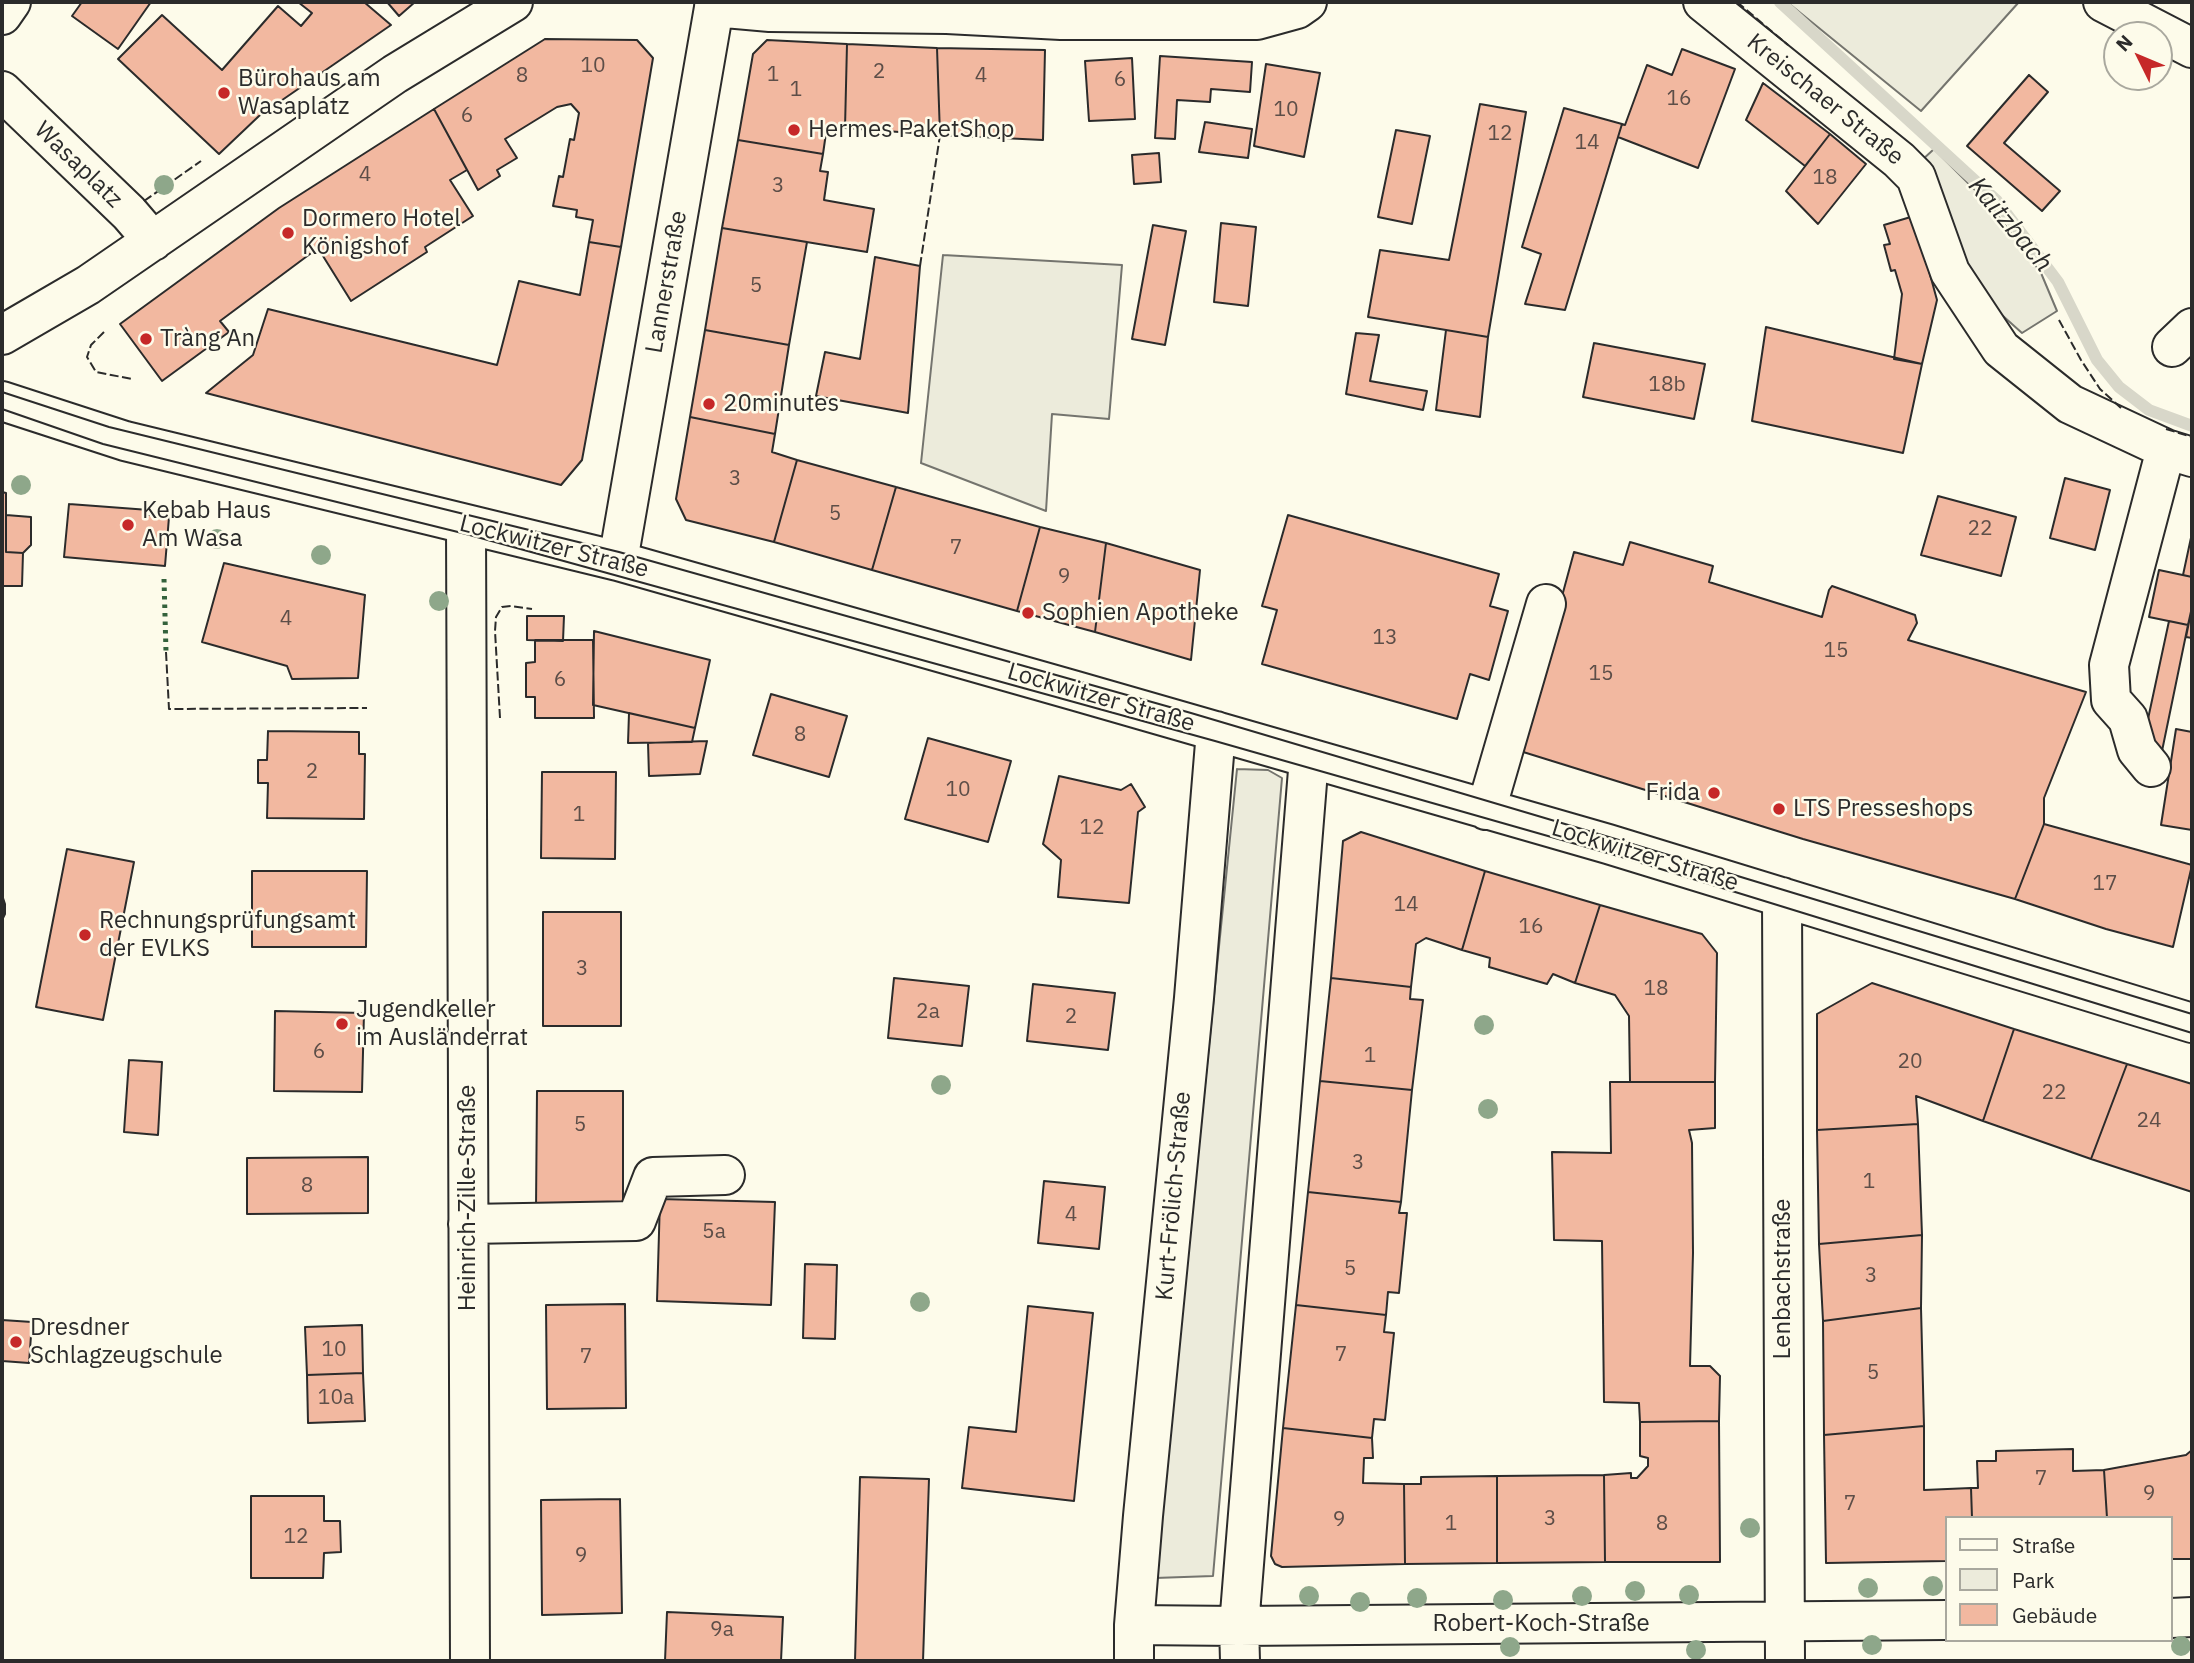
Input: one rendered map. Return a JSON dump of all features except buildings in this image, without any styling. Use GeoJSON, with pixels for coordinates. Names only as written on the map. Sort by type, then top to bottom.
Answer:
{"type":"FeatureCollection","features":[{"type":"Feature","properties":{"kind":"street"},"geometry":{"type":"LineString","coordinates":[[2,15],[11,2]]}},
{"type":"Feature","properties":{"kind":"street"},"geometry":{"type":"LineString","coordinates":[[2,335],[73,295],[395,74],[513,2]]}},
{"type":"Feature","properties":{"kind":"street"},"geometry":{"type":"LineString","coordinates":[[715,4],[770,12],[947,14],[1061,20],[1257,20],[1297,9],[1307,2]]}},
{"type":"Feature","properties":{"kind":"street","name":"Kreischaer Straße"},"geometry":{"type":"LineString","coordinates":[[1703,2],[1899,160],[1916,177],[1950,272],[2001,349],[2070,404],[2179,453]]}},
{"type":"Feature","properties":{"kind":"street"},"geometry":{"type":"LineString","coordinates":[[2103,2],[2192,48]]}},
{"type":"Feature","properties":{"kind":"street","name":"Lannerstraße"},"geometry":{"type":"LineString","coordinates":[[618,561],[715,4]]}},
{"type":"Feature","properties":{"kind":"street","name":"Wasaplatz"},"geometry":{"type":"LineString","coordinates":[[2,91],[129,214],[153,241]]}},
{"type":"Feature","properties":{"kind":"street","name":"Lockwitzer Straße"},"geometry":{"type":"LineString","coordinates":[[2,401],[125,441],[618,561],[1620,848],[2192,1023]]}},
{"type":"Feature","properties":{"kind":"street"},"geometry":{"type":"LineString","coordinates":[[2151,767],[2137,750],[2128,719],[2112,700],[2109,666],[2179,453]]}},
{"type":"Feature","properties":{"kind":"street","name":"Heinrich-Zille-Straße"},"geometry":{"type":"LineString","coordinates":[[466,526],[470,1661]]}},
{"type":"Feature","properties":{"kind":"street"},"geometry":{"type":"LineString","coordinates":[[1486,810],[1546,604]]}},
{"type":"Feature","properties":{"kind":"street","name":"Kurt-Frölich-Straße"},"geometry":{"type":"LineString","coordinates":[[1134,1643],[1216,731]]}},
{"type":"Feature","properties":{"kind":"street"},"geometry":{"type":"LineString","coordinates":[[1239,1644],[1309,758]]}},
{"type":"Feature","properties":{"kind":"street","name":"Lenbachstraße"},"geometry":{"type":"LineString","coordinates":[[1782,897],[1785,1661]]}},
{"type":"Feature","properties":{"kind":"street"},"geometry":{"type":"LineString","coordinates":[[468,1224],[636,1221],[653,1177],[725,1175]]}},
{"type":"Feature","properties":{"kind":"street"},"geometry":{"type":"LineString","coordinates":[[2173,1618],[2192,1617]]}},
{"type":"Feature","properties":{"kind":"street","name":"Robert-Koch-Straße"},"geometry":{"type":"LineString","coordinates":[[1134,1643],[1239,1644],[1784,1622],[1946,1620]]}},
{"type":"Feature","properties":{"kind":"green space"},"geometry":{"type":"Polygon","coordinates":[[[1787,2],[2019,2],[1921,111],[1787,2]]]}},
{"type":"Feature","properties":{"kind":"green space"},"geometry":{"type":"Polygon","coordinates":[[[1934,149],[1991,206],[2041,273],[2057,311],[2022,333],[1974,290],[1921,161],[1934,149]]]}},
{"type":"Feature","properties":{"kind":"green space"},"geometry":{"type":"Polygon","coordinates":[[[943,255],[1122,265],[1109,419],[1052,414],[1046,511],[921,463],[943,255]]]}},
{"type":"Feature","properties":{"kind":"green space"},"geometry":{"type":"Polygon","coordinates":[[[1237,769],[1268,770],[1282,778],[1213,1576],[1155,1578],[1237,769]]]}},
{"type":"Feature","properties":{"kind":"waterway","name":"Kaitzbach"},"geometry":{"type":"LineString","coordinates":[[1780,2],[1997,201],[2058,282],[2097,360],[2119,387],[2149,410],[2192,426]]}},
{"type":"Feature","properties":{"kind":"tram line"},"geometry":{"type":"LineString","coordinates":[[2,392],[109,427],[619,552],[1191,713],[2192,1014]]}},
{"type":"Feature","properties":{"kind":"tram line"},"geometry":{"type":"LineString","coordinates":[[2,409],[103,444],[466,534],[1215,741],[1625,858],[2192,1033]]}},
{"type":"Feature","properties":{"kind":"hedge"},"geometry":{"type":"LineString","coordinates":[[164,579],[166,652]]}},
{"type":"Feature","properties":{"kind":"fence"},"geometry":{"type":"LineString","coordinates":[[1737,2],[1788,45]]}},
{"type":"Feature","properties":{"kind":"fence"},"geometry":{"type":"LineString","coordinates":[[920,266],[940,135]]}},
{"type":"Feature","properties":{"kind":"fence"},"geometry":{"type":"LineString","coordinates":[[144,201],[201,161]]}},
{"type":"Feature","properties":{"kind":"fence"},"geometry":{"type":"LineString","coordinates":[[2059,320],[2100,389],[2121,408]]}},
{"type":"Feature","properties":{"kind":"fence"},"geometry":{"type":"LineString","coordinates":[[104,332],[91,345],[87,357],[96,372],[132,379]]}},
{"type":"Feature","properties":{"kind":"fence"},"geometry":{"type":"LineString","coordinates":[[2166,429],[2192,437]]}},
{"type":"Feature","properties":{"kind":"fence"},"geometry":{"type":"LineString","coordinates":[[500,718],[496,617],[502,607],[532,609]]}},
{"type":"Feature","properties":{"kind":"fence"},"geometry":{"type":"LineString","coordinates":[[166,652],[169,709],[367,708]]}},
{"type":"Feature","properties":{"kind":"place","name":"Bürohaus am Wasaplatz"},"geometry":{"type":"Point","coordinates":[224,93]}},
{"type":"Feature","properties":{"kind":"place","name":"Hermes PaketShop"},"geometry":{"type":"Point","coordinates":[794,130]}},
{"type":"Feature","properties":{"kind":"place","name":"Dormero Hotel Königshof"},"geometry":{"type":"Point","coordinates":[288,233]}},
{"type":"Feature","properties":{"kind":"place","name":"Tràng An"},"geometry":{"type":"Point","coordinates":[146,339]}},
{"type":"Feature","properties":{"kind":"place","name":"20minutes"},"geometry":{"type":"Point","coordinates":[709,404]}},
{"type":"Feature","properties":{"kind":"place","name":"Kebab Haus Am Wasa"},"geometry":{"type":"Point","coordinates":[128,525]}},
{"type":"Feature","properties":{"kind":"place","name":"Sophien Apotheke"},"geometry":{"type":"Point","coordinates":[1028,613]}},
{"type":"Feature","properties":{"kind":"place","name":"Frida"},"geometry":{"type":"Point","coordinates":[1714,793]}},
{"type":"Feature","properties":{"kind":"place","name":"LTS Presseshops"},"geometry":{"type":"Point","coordinates":[1779,809]}},
{"type":"Feature","properties":{"kind":"place","name":"Rechnungsprüfungsamt der EVLKS"},"geometry":{"type":"Point","coordinates":[85,935]}},
{"type":"Feature","properties":{"kind":"place","name":"Jugendkeller im Ausländerrat"},"geometry":{"type":"Point","coordinates":[342,1024]}},
{"type":"Feature","properties":{"kind":"place","name":"Dresdner Schlagzeugschule"},"geometry":{"type":"Point","coordinates":[16,1342]}}]}
